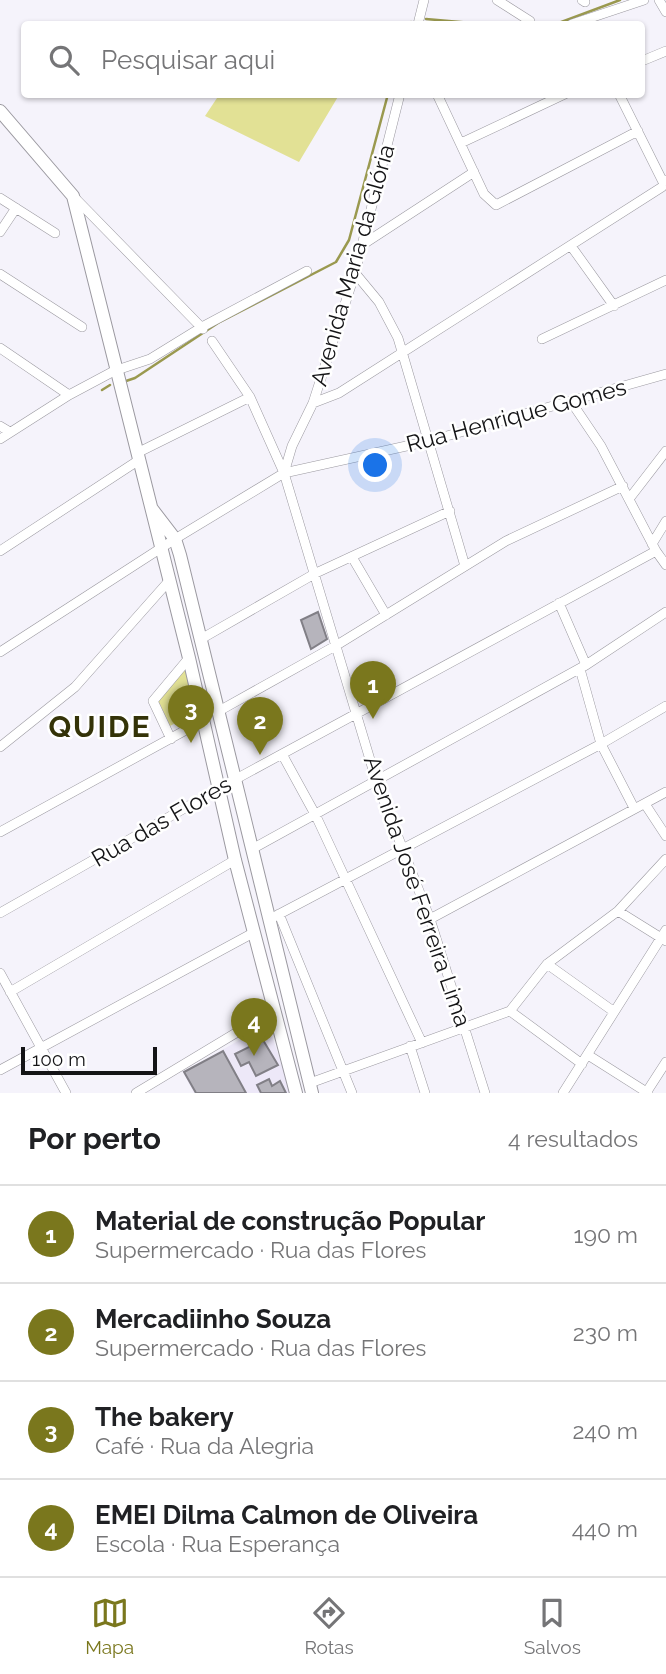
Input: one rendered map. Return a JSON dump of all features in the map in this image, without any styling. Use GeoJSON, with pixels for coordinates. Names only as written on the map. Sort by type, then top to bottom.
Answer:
{"type":"FeatureCollection","features":[{"type":"Feature","properties":{"kind":"street"},"geometry":{"type":"LineString","coordinates":[[419,21],[424,0]]}},
{"type":"Feature","properties":{"kind":"street"},"geometry":{"type":"LineString","coordinates":[[497,0],[530,21]]}},
{"type":"Feature","properties":{"kind":"street"},"geometry":{"type":"LineString","coordinates":[[581,21],[644,0]]}},
{"type":"Feature","properties":{"kind":"street"},"geometry":{"type":"LineString","coordinates":[[659,0],[666,12]]}},
{"type":"Feature","properties":{"kind":"street"},"geometry":{"type":"LineString","coordinates":[[645,60],[666,51]]}},
{"type":"Feature","properties":{"kind":"street","name":"Avenida Maria da Glória"},"geometry":{"type":"LineString","coordinates":[[284,473],[292,446],[313,403],[355,273],[359,247],[399,98]]}},
{"type":"Feature","properties":{"kind":"street"},"geometry":{"type":"LineString","coordinates":[[439,98],[488,201],[496,205],[638,131]]}},
{"type":"Feature","properties":{"kind":"street"},"geometry":{"type":"LineString","coordinates":[[313,403],[339,393],[402,350],[664,185],[621,98]]}},
{"type":"Feature","properties":{"kind":"street"},"geometry":{"type":"LineString","coordinates":[[461,143],[546,99]]}},
{"type":"Feature","properties":{"kind":"street"},"geometry":{"type":"LineString","coordinates":[[0,111],[73,196],[202,328]]}},
{"type":"Feature","properties":{"kind":"street"},"geometry":{"type":"LineString","coordinates":[[359,247],[474,172]]}},
{"type":"Feature","properties":{"kind":"street"},"geometry":{"type":"LineString","coordinates":[[73,196],[114,371],[189,658],[253,933],[296,1093]]}},
{"type":"Feature","properties":{"kind":"street"},"geometry":{"type":"LineString","coordinates":[[0,198],[55,233]]}},
{"type":"Feature","properties":{"kind":"street"},"geometry":{"type":"LineString","coordinates":[[0,232],[16,208]]}},
{"type":"Feature","properties":{"kind":"street"},"geometry":{"type":"LineString","coordinates":[[571,246],[614,306]]}},
{"type":"Feature","properties":{"kind":"street"},"geometry":{"type":"LineString","coordinates":[[0,439],[69,394],[114,371],[150,359],[307,271]]}},
{"type":"Feature","properties":{"kind":"street"},"geometry":{"type":"LineString","coordinates":[[355,273],[379,302],[402,350],[465,566]]}},
{"type":"Feature","properties":{"kind":"street"},"geometry":{"type":"LineString","coordinates":[[0,275],[82,327]]}},
{"type":"Feature","properties":{"kind":"street"},"geometry":{"type":"LineString","coordinates":[[542,339],[666,280]]}},
{"type":"Feature","properties":{"kind":"street","name":"Avenida José Ferreira Lima"},"geometry":{"type":"LineString","coordinates":[[212,341],[250,397],[284,473],[377,783],[430,919],[466,1025],[485,1093]]}},
{"type":"Feature","properties":{"kind":"street"},"geometry":{"type":"LineString","coordinates":[[0,348],[69,394]]}},
{"type":"Feature","properties":{"kind":"street","name":"Rua Henrique Gomes"},"geometry":{"type":"LineString","coordinates":[[0,652],[174,539],[284,473],[429,440],[572,403],[666,374]]}},
{"type":"Feature","properties":{"kind":"street"},"geometry":{"type":"LineString","coordinates":[[0,551],[138,457],[250,397]]}},
{"type":"Feature","properties":{"kind":"street"},"geometry":{"type":"LineString","coordinates":[[572,403],[623,486],[654,548],[666,565]]}},
{"type":"Feature","properties":{"kind":"street"},"geometry":{"type":"LineString","coordinates":[[0,426],[10,432]]}},
{"type":"Feature","properties":{"kind":"street"},"geometry":{"type":"LineString","coordinates":[[629,499],[666,451]]}},
{"type":"Feature","properties":{"kind":"street"},"geometry":{"type":"LineString","coordinates":[[219,711],[337,645],[506,541],[623,486]]}},
{"type":"Feature","properties":{"kind":"street"},"geometry":{"type":"LineString","coordinates":[[148,505],[174,539],[252,849],[274,916],[311,1088],[344,1071],[510,1011],[547,964],[618,911],[666,859]]}},
{"type":"Feature","properties":{"kind":"street"},"geometry":{"type":"LineString","coordinates":[[201,639],[316,573],[450,511]]}},
{"type":"Feature","properties":{"kind":"street"},"geometry":{"type":"LineString","coordinates":[[654,548],[666,521]]}},
{"type":"Feature","properties":{"kind":"street","name":"Rua das Flores"},"geometry":{"type":"LineString","coordinates":[[0,913],[654,548]]}},
{"type":"Feature","properties":{"kind":"street"},"geometry":{"type":"LineString","coordinates":[[352,557],[386,615]]}},
{"type":"Feature","properties":{"kind":"street"},"geometry":{"type":"LineString","coordinates":[[0,747],[75,687],[168,582]]}},
{"type":"Feature","properties":{"kind":"street"},"geometry":{"type":"LineString","coordinates":[[559,603],[583,667],[601,744],[634,808]]}},
{"type":"Feature","properties":{"kind":"street"},"geometry":{"type":"LineString","coordinates":[[252,849],[377,783],[583,667],[666,612]]}},
{"type":"Feature","properties":{"kind":"street"},"geometry":{"type":"LineString","coordinates":[[171,739],[153,701],[189,658]]}},
{"type":"Feature","properties":{"kind":"street"},"geometry":{"type":"LineString","coordinates":[[274,916],[601,744],[666,706]]}},
{"type":"Feature","properties":{"kind":"street"},"geometry":{"type":"LineString","coordinates":[[0,832],[204,720]]}},
{"type":"Feature","properties":{"kind":"street"},"geometry":{"type":"LineString","coordinates":[[282,754],[316,816],[422,1043]]}},
{"type":"Feature","properties":{"kind":"street"},"geometry":{"type":"LineString","coordinates":[[430,919],[666,792]]}},
{"type":"Feature","properties":{"kind":"street"},"geometry":{"type":"LineString","coordinates":[[645,804],[666,836]]}},
{"type":"Feature","properties":{"kind":"street"},"geometry":{"type":"LineString","coordinates":[[10,992],[235,860]]}},
{"type":"Feature","properties":{"kind":"street"},"geometry":{"type":"LineString","coordinates":[[563,1093],[612,1012],[664,936],[618,911]]}},
{"type":"Feature","properties":{"kind":"street"},"geometry":{"type":"LineString","coordinates":[[274,916],[352,1093]]}},
{"type":"Feature","properties":{"kind":"street"},"geometry":{"type":"LineString","coordinates":[[0,1069],[40,1045],[253,933]]}},
{"type":"Feature","properties":{"kind":"street"},"geometry":{"type":"LineString","coordinates":[[547,964],[612,1012]]}},
{"type":"Feature","properties":{"kind":"street"},"geometry":{"type":"LineString","coordinates":[[0,973],[66,1093]]}},
{"type":"Feature","properties":{"kind":"street"},"geometry":{"type":"LineString","coordinates":[[136,1093],[274,1010]]}},
{"type":"Feature","properties":{"kind":"street"},"geometry":{"type":"LineString","coordinates":[[510,1011],[582,1064]]}},
{"type":"Feature","properties":{"kind":"street"},"geometry":{"type":"LineString","coordinates":[[410,1046],[425,1093]]}},
{"type":"Feature","properties":{"kind":"street"},"geometry":{"type":"LineString","coordinates":[[588,1055],[647,1093],[666,1062]]}},
{"type":"Feature","properties":{"kind":"shaded area"},"geometry":{"type":"Polygon","coordinates":[[[217,98],[337,98],[299,162],[205,116],[217,98]]]}},
{"type":"Feature","properties":{"kind":"shaded area"},"geometry":{"type":"Polygon","coordinates":[[[185,669],[196,712],[170,726],[158,700],[185,669]]]}},
{"type":"Feature","properties":{"kind":"shaded area"},"geometry":{"type":"Polygon","coordinates":[[[268,1024],[291,1093],[194,1093],[183,1072],[268,1024]]]}},
{"type":"Feature","properties":{"kind":"building"},"geometry":{"type":"Polygon","coordinates":[[[318,612],[327,639],[311,649],[301,620],[318,612]]]}},
{"type":"Feature","properties":{"kind":"building"},"geometry":{"type":"Polygon","coordinates":[[[263,1040],[278,1065],[256,1076],[249,1062],[241,1066],[235,1054],[263,1040]]]}},
{"type":"Feature","properties":{"kind":"building"},"geometry":{"type":"Polygon","coordinates":[[[223,1051],[246,1093],[196,1093],[184,1072],[223,1051]]]}},
{"type":"Feature","properties":{"kind":"building"},"geometry":{"type":"Polygon","coordinates":[[[269,1079],[272,1086],[280,1081],[286,1093],[261,1093],[257,1085],[269,1079]]]}},
{"type":"Feature","properties":{"kind":"waterway"},"geometry":{"type":"LineString","coordinates":[[564,21],[620,0]]}},
{"type":"Feature","properties":{"kind":"waterway"},"geometry":{"type":"LineString","coordinates":[[426,19],[449,21]]}},
{"type":"Feature","properties":{"kind":"waterway"},"geometry":{"type":"LineString","coordinates":[[126,381],[135,378],[218,323],[336,262],[349,240],[387,98]]}},
{"type":"Feature","properties":{"kind":"waterway"},"geometry":{"type":"LineString","coordinates":[[102,390],[110,385]]}},
{"type":"Feature","properties":{"kind":"place","name":"Material de construção Popular"},"geometry":{"type":"Point","coordinates":[373,719]}},
{"type":"Feature","properties":{"kind":"place","name":"The bakery"},"geometry":{"type":"Point","coordinates":[191,743]}},
{"type":"Feature","properties":{"kind":"place","name":"Mercadiinho Souza"},"geometry":{"type":"Point","coordinates":[260,755]}},
{"type":"Feature","properties":{"kind":"place","name":"EMEI Dilma Calmon de Oliveira"},"geometry":{"type":"Point","coordinates":[254,1056]}},
{"type":"Feature","properties":{"kind":"district","name":"QUIDE"},"geometry":{"type":"Point","coordinates":[100,726]}}]}
